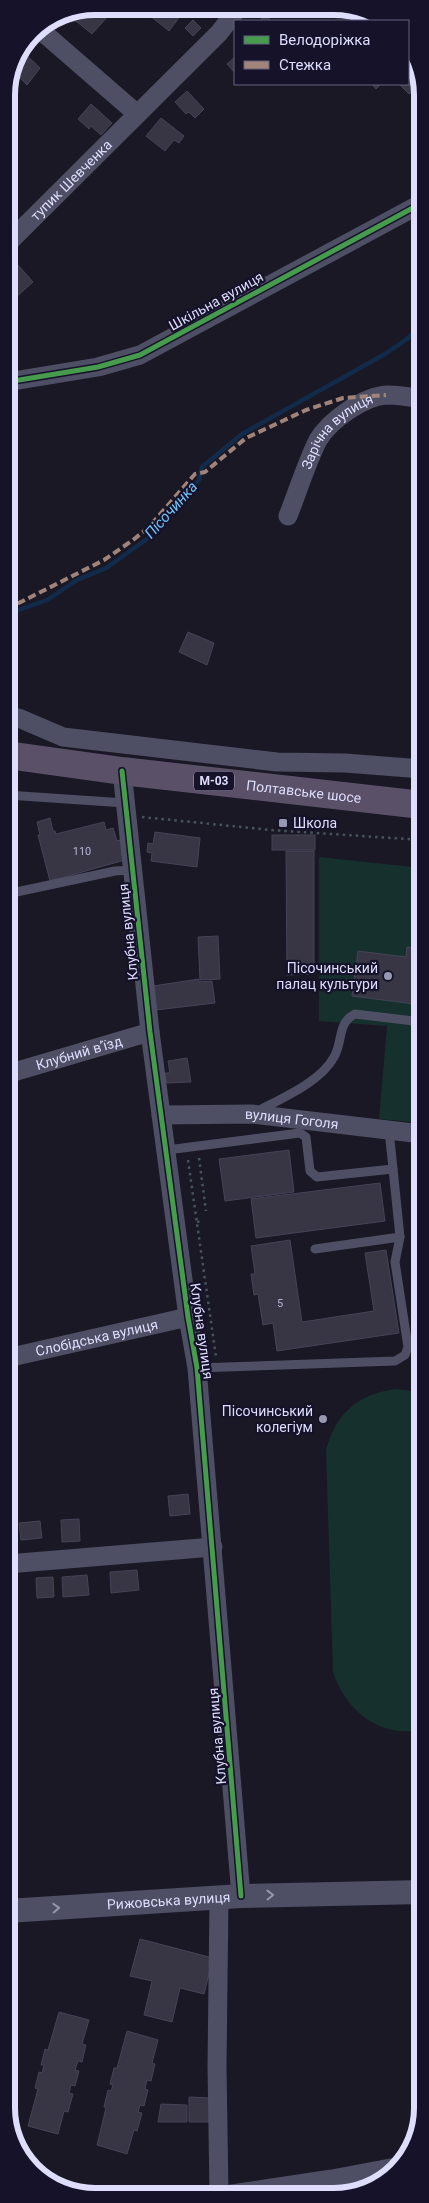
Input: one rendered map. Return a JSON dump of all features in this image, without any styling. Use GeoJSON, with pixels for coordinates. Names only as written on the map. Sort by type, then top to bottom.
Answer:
{"type":"FeatureCollection","features":[{"type":"Feature","properties":{"kind":"highway","name":"Полтавське шосе"},"geometry":{"type":"LineString","coordinates":[[15,756],[122,771],[414,804]]}},
{"type":"Feature","properties":{"kind":"street","name":"тупик Шевченка"},"geometry":{"type":"LineString","coordinates":[[15,236],[219,32],[233,15]]}},
{"type":"Feature","properties":{"kind":"street"},"geometry":{"type":"LineString","coordinates":[[44,33],[136,114]]}},
{"type":"Feature","properties":{"kind":"street","name":"Шкільна вулиця"},"geometry":{"type":"LineString","coordinates":[[15,381],[98,367],[140,355],[414,207]]}},
{"type":"Feature","properties":{"kind":"street","name":"Зарічна вулиця"},"geometry":{"type":"LineString","coordinates":[[288,516],[318,441],[328,426],[343,414],[365,401],[386,395],[414,398]]}},
{"type":"Feature","properties":{"kind":"street"},"geometry":{"type":"LineString","coordinates":[[15,717],[63,736],[278,762],[345,763],[414,767]]}},
{"type":"Feature","properties":{"kind":"street","name":"Клубна вулиця"},"geometry":{"type":"LineString","coordinates":[[122,771],[150,1032],[188,1317],[197,1368],[213,1547],[230,1897],[217,2066],[218,2188]]}},
{"type":"Feature","properties":{"kind":"street","name":"Клубний в’їзд"},"geometry":{"type":"LineString","coordinates":[[15,1072],[150,1032]]}},
{"type":"Feature","properties":{"kind":"street","name":"вулиця Гоголя"},"geometry":{"type":"LineString","coordinates":[[161,1115],[252,1114],[414,1133]]}},
{"type":"Feature","properties":{"kind":"street","name":"Слобідська вулиця"},"geometry":{"type":"LineString","coordinates":[[15,1356],[188,1317]]}},
{"type":"Feature","properties":{"kind":"street"},"geometry":{"type":"LineString","coordinates":[[15,1563],[213,1547]]}},
{"type":"Feature","properties":{"kind":"street","name":"Рижовська вулиця"},"geometry":{"type":"LineString","coordinates":[[15,1910],[230,1897],[414,1892]]}},
{"type":"Feature","properties":{"kind":"street"},"geometry":{"type":"LineString","coordinates":[[268,2188],[386,2169]]}},
{"type":"Feature","properties":{"kind":"lane"},"geometry":{"type":"LineString","coordinates":[[15,796],[126,809]]}},
{"type":"Feature","properties":{"kind":"lane"},"geometry":{"type":"LineString","coordinates":[[15,892],[115,871],[133,870]]}},
{"type":"Feature","properties":{"kind":"lane"},"geometry":{"type":"LineString","coordinates":[[252,1114],[300,1088],[330,1064],[335,1055],[342,1025],[349,1017],[355,1014],[414,1021]]}},
{"type":"Feature","properties":{"kind":"lane"},"geometry":{"type":"LineString","coordinates":[[197,1368],[395,1361],[402,1358],[408,1347],[396,1262],[400,1237],[389,1130]]}},
{"type":"Feature","properties":{"kind":"lane"},"geometry":{"type":"LineString","coordinates":[[166,1150],[300,1133],[306,1137],[310,1171],[317,1177],[393,1169]]}},
{"type":"Feature","properties":{"kind":"lane"},"geometry":{"type":"LineString","coordinates":[[315,1249],[400,1237]]}},
{"type":"Feature","properties":{"kind":"path"},"geometry":{"type":"LineString","coordinates":[[126,809],[271,830],[414,839]]}},
{"type":"Feature","properties":{"kind":"path"},"geometry":{"type":"LineString","coordinates":[[197,1146],[206,1211]]}},
{"type":"Feature","properties":{"kind":"path"},"geometry":{"type":"LineString","coordinates":[[187,1147],[218,1366]]}},
{"type":"Feature","properties":{"kind":"path"},"geometry":{"type":"LineString","coordinates":[[197,1222],[203,1221]]}},
{"type":"Feature","properties":{"kind":"green space"},"geometry":{"type":"Polygon","coordinates":[[[319,857],[414,867],[414,1122],[379,1119],[387,1026],[319,1021],[319,857]]]}},
{"type":"Feature","properties":{"kind":"green space"},"geometry":{"type":"Polygon","coordinates":[[[395,1389],[414,1391],[414,1730],[407,1731],[392,1730],[379,1726],[367,1719],[346,1698],[333,1672],[326,1450],[330,1437],[342,1416],[359,1401],[395,1389]]]}},
{"type":"Feature","properties":{"kind":"building"},"geometry":{"type":"Polygon","coordinates":[[[109,15],[92,34],[76,21],[71,22],[69,20],[79,17],[109,15]]]}},
{"type":"Feature","properties":{"kind":"building"},"geometry":{"type":"Polygon","coordinates":[[[149,15],[181,15],[169,31],[149,15]]]}},
{"type":"Feature","properties":{"kind":"building"},"geometry":{"type":"Polygon","coordinates":[[[266,15],[270,20],[260,20],[266,15]]]}},
{"type":"Feature","properties":{"kind":"building"},"geometry":{"type":"Polygon","coordinates":[[[193,20],[201,28],[193,36],[185,28],[193,20]]]}},
{"type":"Feature","properties":{"kind":"building"},"geometry":{"type":"Polygon","coordinates":[[[26,55],[40,68],[27,85],[18,76],[26,55]]]}},
{"type":"Feature","properties":{"kind":"building"},"geometry":{"type":"Polygon","coordinates":[[[234,58],[234,72],[227,64],[234,58]]]}},
{"type":"Feature","properties":{"kind":"building"},"geometry":{"type":"Polygon","coordinates":[[[409,69],[414,90],[409,94],[400,85],[409,85],[409,69]]]}},
{"type":"Feature","properties":{"kind":"building"},"geometry":{"type":"Polygon","coordinates":[[[187,91],[204,109],[195,118],[189,112],[186,114],[175,102],[187,91]]]}},
{"type":"Feature","properties":{"kind":"building"},"geometry":{"type":"Polygon","coordinates":[[[91,104],[112,123],[101,135],[91,126],[89,129],[78,119],[91,104]]]}},
{"type":"Feature","properties":{"kind":"building"},"geometry":{"type":"Polygon","coordinates":[[[161,118],[184,136],[179,143],[174,140],[165,151],[146,136],[161,118]]]}},
{"type":"Feature","properties":{"kind":"building"},"geometry":{"type":"Polygon","coordinates":[[[15,262],[33,282],[15,298],[15,262]]]}},
{"type":"Feature","properties":{"kind":"building"},"geometry":{"type":"Polygon","coordinates":[[[188,632],[214,643],[207,665],[179,652],[188,632]]]}},
{"type":"Feature","properties":{"kind":"building"},"geometry":{"type":"Polygon","coordinates":[[[50,818],[53,831],[56,834],[104,822],[106,830],[113,828],[117,841],[120,840],[125,860],[50,881],[38,835],[40,835],[37,822],[50,818]]]}},
{"type":"Feature","properties":{"kind":"building"},"geometry":{"type":"Polygon","coordinates":[[[155,832],[200,838],[197,867],[151,861],[152,853],[147,852],[148,843],[153,844],[155,832]]]}},
{"type":"Feature","properties":{"kind":"building"},"geometry":{"type":"Polygon","coordinates":[[[272,835],[315,835],[315,850],[272,850],[272,835]]]}},
{"type":"Feature","properties":{"kind":"building"},"geometry":{"type":"Polygon","coordinates":[[[286,851],[314,851],[314,974],[287,975],[286,851]]]}},
{"type":"Feature","properties":{"kind":"building"},"geometry":{"type":"Polygon","coordinates":[[[218,936],[220,979],[200,980],[198,937],[218,936]]]}},
{"type":"Feature","properties":{"kind":"building","name":"Пісочинський палац культури"},"geometry":{"type":"Polygon","coordinates":[[[407,947],[414,948],[414,1004],[352,996],[358,951],[406,957],[407,947]]]}},
{"type":"Feature","properties":{"kind":"building"},"geometry":{"type":"Polygon","coordinates":[[[199,979],[199,982],[212,981],[215,1003],[156,1010],[153,986],[199,979]]]}},
{"type":"Feature","properties":{"kind":"building"},"geometry":{"type":"Polygon","coordinates":[[[187,1058],[191,1082],[166,1083],[165,1073],[170,1073],[168,1061],[187,1058]]]}},
{"type":"Feature","properties":{"kind":"building"},"geometry":{"type":"Polygon","coordinates":[[[289,1150],[294,1192],[225,1201],[219,1159],[289,1150]]]}},
{"type":"Feature","properties":{"kind":"building"},"geometry":{"type":"Polygon","coordinates":[[[380,1183],[385,1221],[256,1238],[251,1199],[380,1183]]]}},
{"type":"Feature","properties":{"kind":"building"},"geometry":{"type":"Polygon","coordinates":[[[290,1240],[302,1322],[374,1311],[365,1253],[386,1250],[399,1333],[277,1351],[273,1323],[263,1325],[258,1294],[254,1295],[251,1274],[255,1274],[251,1246],[290,1240]]]}},
{"type":"Feature","properties":{"kind":"building"},"geometry":{"type":"Polygon","coordinates":[[[188,1494],[190,1514],[170,1516],[168,1496],[188,1494]]]}},
{"type":"Feature","properties":{"kind":"building"},"geometry":{"type":"Polygon","coordinates":[[[79,1519],[80,1541],[62,1542],[61,1520],[79,1519]]]}},
{"type":"Feature","properties":{"kind":"building"},"geometry":{"type":"Polygon","coordinates":[[[40,1521],[42,1538],[21,1540],[19,1523],[40,1521]]]}},
{"type":"Feature","properties":{"kind":"building"},"geometry":{"type":"Polygon","coordinates":[[[137,1570],[139,1590],[111,1593],[110,1572],[137,1570]]]}},
{"type":"Feature","properties":{"kind":"building"},"geometry":{"type":"Polygon","coordinates":[[[87,1575],[89,1595],[63,1597],[62,1577],[87,1575]]]}},
{"type":"Feature","properties":{"kind":"building"},"geometry":{"type":"Polygon","coordinates":[[[53,1577],[54,1597],[37,1598],[36,1578],[53,1577]]]}},
{"type":"Feature","properties":{"kind":"building"},"geometry":{"type":"Polygon","coordinates":[[[140,1939],[213,1958],[204,1994],[180,1988],[172,2022],[144,2015],[152,1981],[130,1976],[140,1939]]]}},
{"type":"Feature","properties":{"kind":"building"},"geometry":{"type":"Polygon","coordinates":[[[59,2012],[89,2020],[82,2044],[86,2045],[82,2062],[78,2061],[75,2070],[79,2071],[75,2086],[71,2085],[69,2093],[73,2094],[68,2112],[64,2111],[58,2134],[28,2126],[38,2089],[35,2088],[39,2072],[42,2073],[44,2065],[41,2065],[45,2049],[48,2050],[59,2012]]]}},
{"type":"Feature","properties":{"kind":"building"},"geometry":{"type":"Polygon","coordinates":[[[127,2031],[158,2040],[152,2063],[155,2064],[151,2081],[147,2080],[145,2089],[148,2090],[144,2106],[140,2105],[138,2112],[142,2113],[137,2131],[134,2130],[127,2154],[97,2145],[106,2108],[104,2107],[108,2090],[111,2091],[113,2085],[110,2084],[114,2068],[117,2068],[127,2031]]]}},
{"type":"Feature","properties":{"kind":"building"},"geometry":{"type":"Polygon","coordinates":[[[189,2097],[210,2098],[210,2122],[189,2122],[189,2097]]]}},
{"type":"Feature","properties":{"kind":"building"},"geometry":{"type":"Polygon","coordinates":[[[161,2104],[187,2105],[187,2122],[158,2122],[161,2104]]]}},
{"type":"Feature","properties":{"kind":"waterway","name":"Пісочинка"},"geometry":{"type":"LineString","coordinates":[[15,611],[47,600],[77,580],[106,568],[147,539],[199,480],[202,467],[242,434],[385,354],[414,332]]}},
{"type":"Feature","properties":{"kind":"marked path"},"geometry":{"type":"LineString","coordinates":[[15,605],[104,560],[133,540],[149,527],[195,474],[205,472],[246,438],[306,410],[343,398],[386,395]]}},
{"type":"Feature","properties":{"kind":"cycle path"},"geometry":{"type":"LineString","coordinates":[[15,381],[98,367],[140,355],[414,207]]}},
{"type":"Feature","properties":{"kind":"cycle path"},"geometry":{"type":"LineString","coordinates":[[122,771],[150,1032],[188,1317],[197,1368],[241,1896]]}},
{"type":"Feature","properties":{"kind":"place","name":"Школа"},"geometry":{"type":"Point","coordinates":[283,823]}},
{"type":"Feature","properties":{"kind":"place","name":"Пісочинський палац культури"},"geometry":{"type":"Point","coordinates":[388,976]}},
{"type":"Feature","properties":{"kind":"place","name":"Пісочинський колегіум"},"geometry":{"type":"Point","coordinates":[323,1419]}}]}
